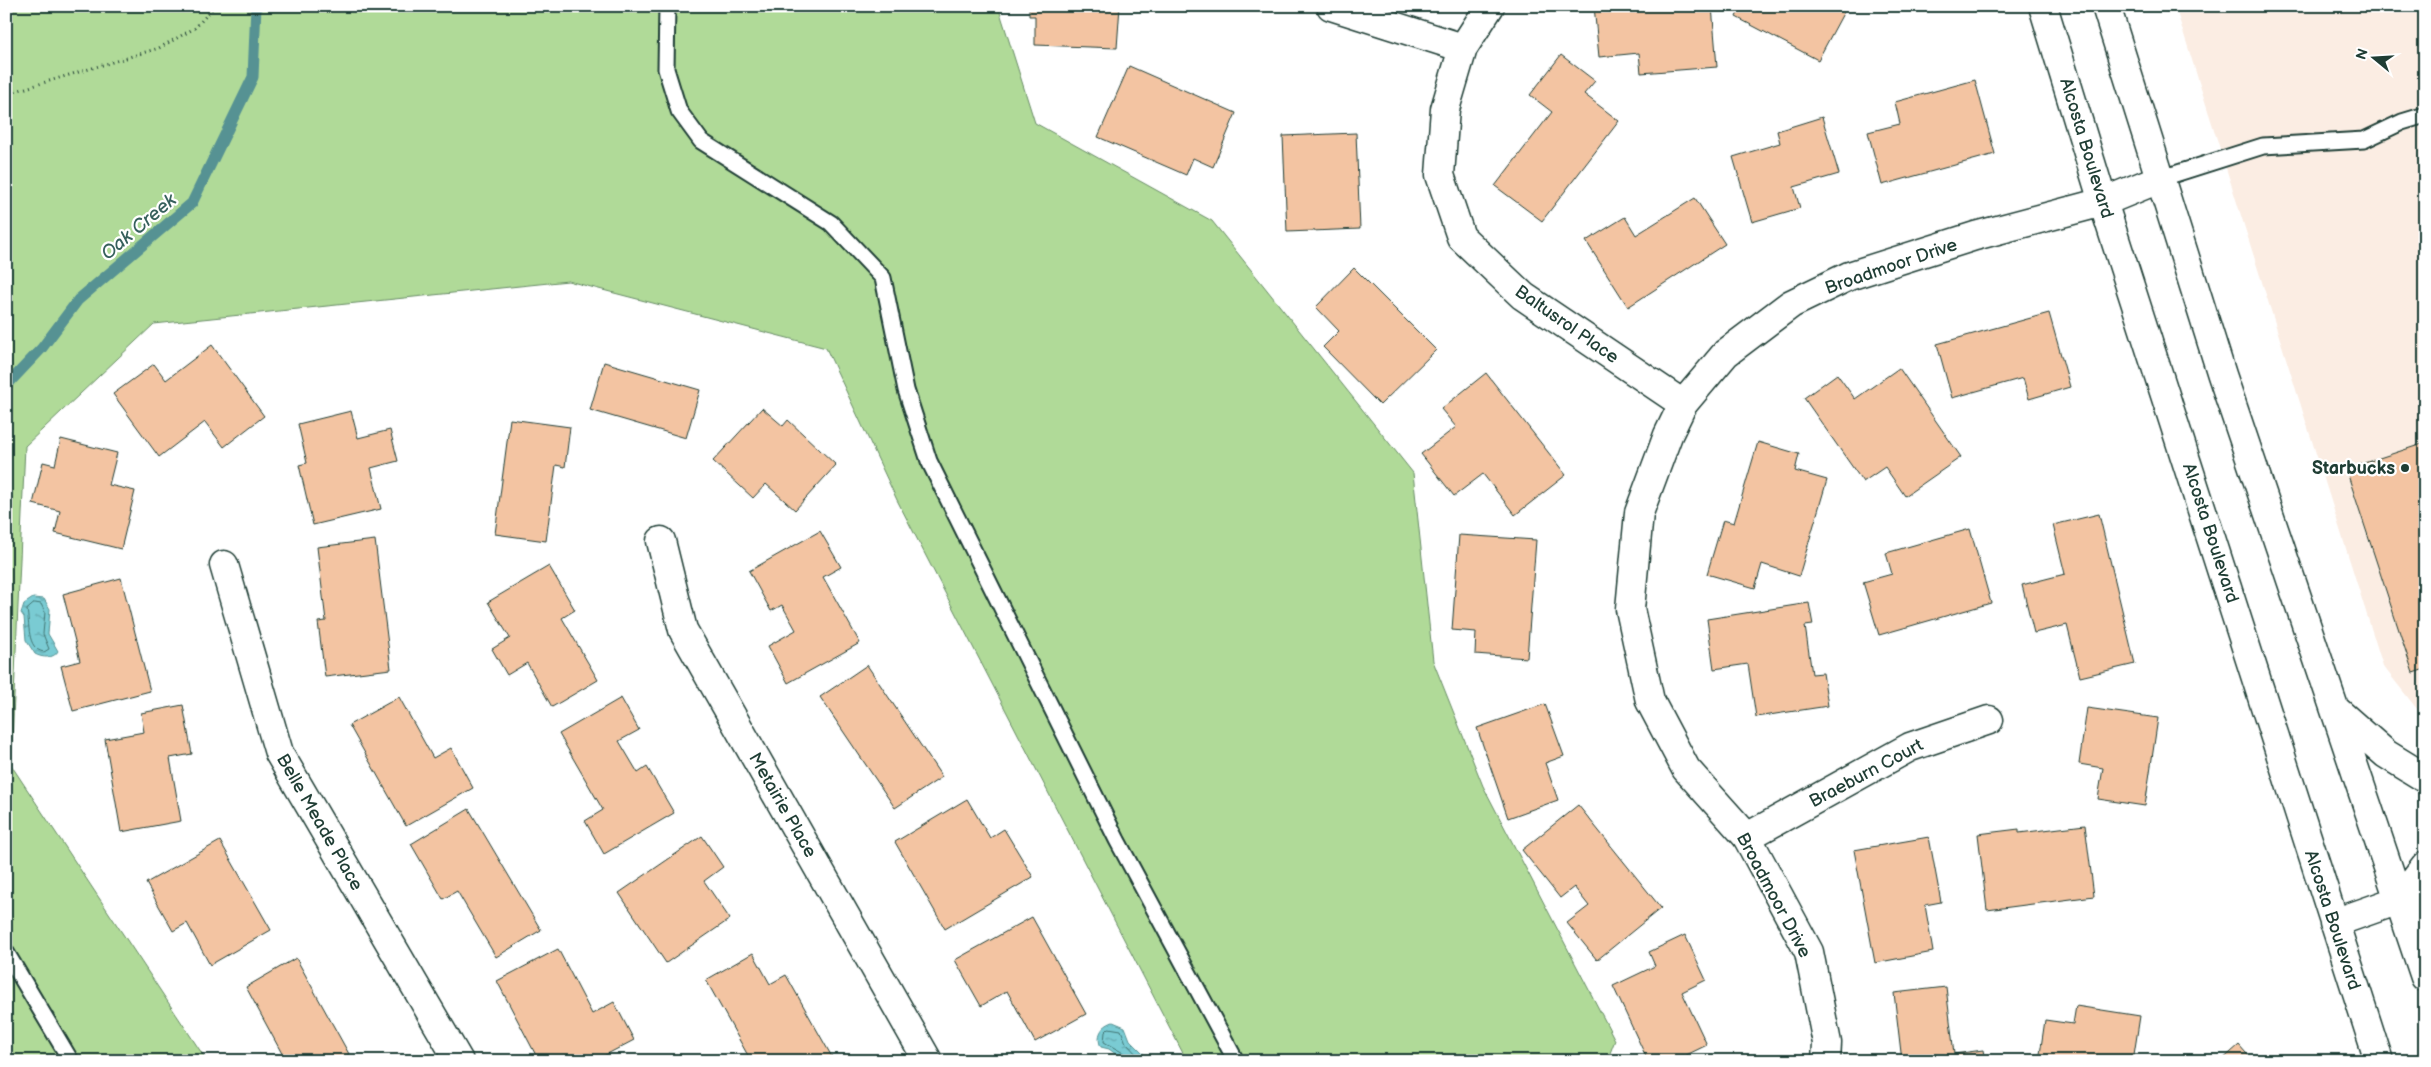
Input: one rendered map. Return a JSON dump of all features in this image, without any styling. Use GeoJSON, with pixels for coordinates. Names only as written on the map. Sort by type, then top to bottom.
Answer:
{"type":"FeatureCollection","features":[{"type":"Feature","properties":{"kind":"street"},"geometry":{"type":"LineString","coordinates":[[1331,6],[1463,48]]}},
{"type":"Feature","properties":{"kind":"street","name":"Baltusrol Place"},"geometry":{"type":"LineString","coordinates":[[1490,6],[1463,48],[1445,109],[1440,175],[1462,237],[1523,296],[1683,404]]}},
{"type":"Feature","properties":{"kind":"street","name":"Alcosta Boulevard"},"geometry":{"type":"LineString","coordinates":[[2043,6],[2103,202],[2209,527],[2379,1061]]}},
{"type":"Feature","properties":{"kind":"street"},"geometry":{"type":"LineString","coordinates":[[2106,6],[2159,179],[2425,977]]}},
{"type":"Feature","properties":{"kind":"street","name":"Broadmoor Drive"},"geometry":{"type":"LineString","coordinates":[[1826,1061],[1827,1042],[1808,952],[1746,837],[1686,769],[1650,701],[1630,608],[1639,513],[1668,435],[1683,404],[1726,353],[1800,300],[1849,276],[1975,236],[2103,202],[2159,179]]}},
{"type":"Feature","properties":{"kind":"street","name":"Metairie Place"},"geometry":{"type":"LineString","coordinates":[[661,541],[683,630],[928,1061]]}},
{"type":"Feature","properties":{"kind":"street","name":"Belle Meade Place"},"geometry":{"type":"LineString","coordinates":[[224,565],[279,753],[458,1061]]}},
{"type":"Feature","properties":{"kind":"street"},"geometry":{"type":"LineString","coordinates":[[2335,709],[2386,754],[2425,778]]}},
{"type":"Feature","properties":{"kind":"street","name":"Braeburn Court"},"geometry":{"type":"LineString","coordinates":[[1746,837],[1910,747],[1989,720]]}},
{"type":"Feature","properties":{"kind":"street"},"geometry":{"type":"LineString","coordinates":[[2334,923],[2399,900],[2425,866]]}},
{"type":"Feature","properties":{"kind":"street"},"geometry":{"type":"LineString","coordinates":[[2399,900],[2425,909]]}},
{"type":"Feature","properties":{"kind":"lane"},"geometry":{"type":"LineString","coordinates":[[667,6],[666,69],[679,111],[701,141],[832,223],[882,278],[906,390],[929,461],[1117,840],[1236,1061]]}},
{"type":"Feature","properties":{"kind":"lane"},"geometry":{"type":"LineString","coordinates":[[2159,179],[2263,146],[2364,140],[2402,122],[2425,115]]}},
{"type":"Feature","properties":{"kind":"lane"},"geometry":{"type":"LineString","coordinates":[[6,952],[71,1061]]}},
{"type":"Feature","properties":{"kind":"path"},"geometry":{"type":"LineString","coordinates":[[6,94],[159,48],[194,28],[215,6]]}},
{"type":"Feature","properties":{"kind":"shaded area"},"geometry":{"type":"Polygon","coordinates":[[[2175,6],[2425,6],[2425,719],[2383,666],[2175,6]]]}},
{"type":"Feature","properties":{"kind":"green space"},"geometry":{"type":"Polygon","coordinates":[[[6,6],[998,6],[1035,123],[1212,221],[1413,473],[1433,661],[1483,786],[1615,1040],[1607,1061],[1187,1061],[897,500],[826,348],[568,281],[154,324],[25,446],[11,765],[207,1061],[6,1061],[6,6]]]}},
{"type":"Feature","properties":{"kind":"water"},"geometry":{"type":"Polygon","coordinates":[[[33,598],[44,599],[50,609],[48,634],[58,651],[51,657],[35,654],[26,640],[24,617],[21,613],[24,604],[33,598]]]}},
{"type":"Feature","properties":{"kind":"water"},"geometry":{"type":"Polygon","coordinates":[[[1113,1022],[1125,1027],[1130,1040],[1143,1053],[1143,1061],[1125,1061],[1109,1049],[1101,1047],[1099,1035],[1105,1026],[1113,1022]]]}},
{"type":"Feature","properties":{"kind":"building"},"geometry":{"type":"Polygon","coordinates":[[[1029,6],[1120,6],[1117,48],[1035,45],[1035,16],[1029,16],[1029,6]]]}},
{"type":"Feature","properties":{"kind":"building"},"geometry":{"type":"Polygon","coordinates":[[[1594,6],[1712,6],[1717,67],[1641,73],[1639,53],[1599,57],[1594,6]]]}},
{"type":"Feature","properties":{"kind":"building"},"geometry":{"type":"Polygon","coordinates":[[[1741,6],[1847,6],[1818,60],[1736,17],[1741,6]]]}},
{"type":"Feature","properties":{"kind":"building"},"geometry":{"type":"Polygon","coordinates":[[[1561,55],[1595,81],[1584,94],[1619,121],[1542,221],[1495,186],[1552,112],[1530,95],[1561,55]]]}},
{"type":"Feature","properties":{"kind":"building"},"geometry":{"type":"Polygon","coordinates":[[[1129,66],[1236,113],[1213,167],[1193,158],[1186,175],[1098,137],[1129,66]]]}},
{"type":"Feature","properties":{"kind":"building"},"geometry":{"type":"Polygon","coordinates":[[[1975,80],[1995,154],[1882,185],[1868,132],[1900,124],[1895,102],[1975,80]]]}},
{"type":"Feature","properties":{"kind":"building"},"geometry":{"type":"Polygon","coordinates":[[[1822,117],[1839,174],[1794,187],[1800,208],[1752,222],[1733,157],[1780,143],[1777,131],[1822,117]]]}},
{"type":"Feature","properties":{"kind":"building"},"geometry":{"type":"Polygon","coordinates":[[[1356,133],[1360,229],[1287,232],[1283,136],[1356,133]]]}},
{"type":"Feature","properties":{"kind":"building"},"geometry":{"type":"Polygon","coordinates":[[[1695,198],[1725,244],[1628,307],[1586,241],[1625,217],[1636,235],[1695,198]]]}},
{"type":"Feature","properties":{"kind":"building"},"geometry":{"type":"Polygon","coordinates":[[[1354,268],[1436,350],[1380,405],[1323,347],[1339,331],[1316,307],[1354,268]]]}},
{"type":"Feature","properties":{"kind":"building"},"geometry":{"type":"Polygon","coordinates":[[[2049,313],[2070,387],[2029,399],[2023,378],[1952,398],[1937,344],[2049,313]]]}},
{"type":"Feature","properties":{"kind":"building"},"geometry":{"type":"Polygon","coordinates":[[[212,345],[264,416],[224,447],[205,422],[159,457],[113,394],[154,364],[166,380],[212,345]]]}},
{"type":"Feature","properties":{"kind":"building"},"geometry":{"type":"Polygon","coordinates":[[[604,362],[700,390],[686,438],[590,410],[604,362]]]}},
{"type":"Feature","properties":{"kind":"building"},"geometry":{"type":"Polygon","coordinates":[[[1899,368],[1961,457],[1905,496],[1885,467],[1863,482],[1804,398],[1837,374],[1855,399],[1899,368]]]}},
{"type":"Feature","properties":{"kind":"building"},"geometry":{"type":"Polygon","coordinates":[[[1486,373],[1566,475],[1515,515],[1483,474],[1454,496],[1421,454],[1456,427],[1441,409],[1486,373]]]}},
{"type":"Feature","properties":{"kind":"building"},"geometry":{"type":"Polygon","coordinates":[[[762,408],[783,426],[788,420],[836,465],[795,510],[766,484],[753,498],[713,461],[762,408]]]}},
{"type":"Feature","properties":{"kind":"building"},"geometry":{"type":"Polygon","coordinates":[[[351,411],[358,438],[390,430],[398,461],[371,468],[381,509],[313,525],[299,465],[307,463],[298,424],[351,411]]]}},
{"type":"Feature","properties":{"kind":"building"},"geometry":{"type":"Polygon","coordinates":[[[510,419],[570,427],[565,467],[556,465],[546,541],[495,534],[510,419]]]}},
{"type":"Feature","properties":{"kind":"building"},"geometry":{"type":"Polygon","coordinates":[[[61,439],[117,453],[109,485],[135,491],[121,549],[55,533],[60,511],[33,504],[43,462],[55,465],[61,439]]]}},
{"type":"Feature","properties":{"kind":"building"},"geometry":{"type":"Polygon","coordinates":[[[1758,442],[1799,454],[1795,471],[1827,480],[1799,576],[1762,564],[1755,588],[1707,574],[1723,520],[1734,523],[1758,442]]]}},
{"type":"Feature","properties":{"kind":"building"},"geometry":{"type":"Polygon","coordinates":[[[2425,443],[2425,669],[2413,673],[2346,469],[2425,443]]]}},
{"type":"Feature","properties":{"kind":"building"},"geometry":{"type":"Polygon","coordinates":[[[2099,514],[2135,664],[2080,677],[2067,625],[2034,633],[2022,585],[2065,574],[2053,525],[2099,514]]]}},
{"type":"Feature","properties":{"kind":"building"},"geometry":{"type":"Polygon","coordinates":[[[1970,529],[1991,603],[1879,635],[1863,582],[1892,574],[1886,553],[1970,529]]]}},
{"type":"Feature","properties":{"kind":"building"},"geometry":{"type":"Polygon","coordinates":[[[820,531],[841,567],[823,577],[860,643],[788,683],[768,646],[796,630],[782,605],[771,611],[749,571],[820,531]]]}},
{"type":"Feature","properties":{"kind":"building"},"geometry":{"type":"Polygon","coordinates":[[[1459,535],[1536,540],[1527,658],[1475,654],[1476,632],[1452,630],[1459,535]]]}},
{"type":"Feature","properties":{"kind":"building"},"geometry":{"type":"Polygon","coordinates":[[[375,540],[391,669],[325,677],[318,622],[326,621],[317,547],[375,540]]]}},
{"type":"Feature","properties":{"kind":"building"},"geometry":{"type":"Polygon","coordinates":[[[549,566],[575,610],[562,618],[598,680],[552,707],[527,663],[507,675],[492,649],[510,638],[488,602],[549,566]]]}},
{"type":"Feature","properties":{"kind":"building"},"geometry":{"type":"Polygon","coordinates":[[[121,578],[150,691],[73,711],[61,666],[80,661],[63,594],[121,578]]]}},
{"type":"Feature","properties":{"kind":"building"},"geometry":{"type":"Polygon","coordinates":[[[1809,603],[1813,625],[1805,626],[1812,674],[1823,673],[1828,706],[1756,717],[1748,664],[1714,669],[1707,619],[1809,603]]]}},
{"type":"Feature","properties":{"kind":"building"},"geometry":{"type":"Polygon","coordinates":[[[867,665],[942,777],[895,808],[820,697],[867,665]]]}},
{"type":"Feature","properties":{"kind":"building"},"geometry":{"type":"Polygon","coordinates":[[[399,697],[433,758],[451,748],[473,788],[406,826],[349,725],[399,697]]]}},
{"type":"Feature","properties":{"kind":"building"},"geometry":{"type":"Polygon","coordinates":[[[621,698],[639,730],[619,741],[638,773],[647,767],[674,813],[604,854],[585,821],[603,810],[559,734],[621,698]]]}},
{"type":"Feature","properties":{"kind":"building"},"geometry":{"type":"Polygon","coordinates":[[[1545,704],[1564,756],[1545,763],[1558,800],[1508,818],[1477,728],[1545,704]]]}},
{"type":"Feature","properties":{"kind":"building"},"geometry":{"type":"Polygon","coordinates":[[[183,705],[192,754],[170,758],[181,821],[121,832],[105,739],[144,732],[141,713],[183,705]]]}},
{"type":"Feature","properties":{"kind":"building"},"geometry":{"type":"Polygon","coordinates":[[[2087,708],[2158,718],[2145,806],[2098,799],[2103,768],[2079,764],[2087,708]]]}},
{"type":"Feature","properties":{"kind":"building"},"geometry":{"type":"Polygon","coordinates":[[[967,799],[990,838],[1004,829],[1033,877],[945,929],[895,842],[967,799]]]}},
{"type":"Feature","properties":{"kind":"building"},"geometry":{"type":"Polygon","coordinates":[[[1578,805],[1661,908],[1597,960],[1567,923],[1589,906],[1574,887],[1560,898],[1522,850],[1578,805]]]}},
{"type":"Feature","properties":{"kind":"building"},"geometry":{"type":"Polygon","coordinates":[[[469,809],[541,930],[496,957],[457,891],[443,899],[411,844],[469,809]]]}},
{"type":"Feature","properties":{"kind":"building"},"geometry":{"type":"Polygon","coordinates":[[[2085,825],[2094,896],[1987,910],[1978,834],[2019,829],[2019,833],[2085,825]]]}},
{"type":"Feature","properties":{"kind":"building"},"geometry":{"type":"Polygon","coordinates":[[[702,836],[723,867],[704,881],[730,919],[666,963],[619,893],[702,836]]]}},
{"type":"Feature","properties":{"kind":"building"},"geometry":{"type":"Polygon","coordinates":[[[1929,837],[1941,902],[1925,905],[1933,952],[1875,963],[1854,850],[1929,837]]]}},
{"type":"Feature","properties":{"kind":"building"},"geometry":{"type":"Polygon","coordinates":[[[220,841],[271,930],[210,965],[187,923],[173,931],[146,883],[220,841]]]}},
{"type":"Feature","properties":{"kind":"building"},"geometry":{"type":"Polygon","coordinates":[[[1032,917],[1086,1014],[1035,1042],[1007,991],[981,1006],[955,960],[1032,917]]]}},
{"type":"Feature","properties":{"kind":"building"},"geometry":{"type":"Polygon","coordinates":[[[1685,935],[1706,980],[1682,992],[1707,1045],[1674,1061],[1648,1061],[1613,986],[1655,966],[1649,952],[1685,935]]]}},
{"type":"Feature","properties":{"kind":"building"},"geometry":{"type":"Polygon","coordinates":[[[558,949],[592,1014],[614,1002],[634,1040],[594,1061],[539,1061],[497,981],[558,949]]]}},
{"type":"Feature","properties":{"kind":"building"},"geometry":{"type":"Polygon","coordinates":[[[753,953],[770,984],[786,975],[832,1057],[825,1061],[751,1061],[706,980],[753,953]]]}},
{"type":"Feature","properties":{"kind":"building"},"geometry":{"type":"Polygon","coordinates":[[[296,958],[349,1054],[337,1061],[286,1061],[246,987],[296,958]]]}},
{"type":"Feature","properties":{"kind":"building"},"geometry":{"type":"Polygon","coordinates":[[[1946,987],[1954,1054],[1983,1050],[1985,1061],[1902,1061],[1894,993],[1946,987]]]}},
{"type":"Feature","properties":{"kind":"building"},"geometry":{"type":"Polygon","coordinates":[[[2076,1006],[2140,1016],[2133,1061],[2039,1061],[2045,1020],[2073,1024],[2076,1006]]]}},
{"type":"Feature","properties":{"kind":"building"},"geometry":{"type":"Polygon","coordinates":[[[2239,1045],[2253,1061],[2221,1061],[2239,1045]]]}},
{"type":"Feature","properties":{"kind":"waterway","name":"Oak Creek"},"geometry":{"type":"LineString","coordinates":[[6,386],[42,348],[78,300],[192,203],[253,77],[256,6]]}},
{"type":"Feature","properties":{"kind":"place","name":"Starbucks"},"geometry":{"type":"Point","coordinates":[2405,468]}}]}
